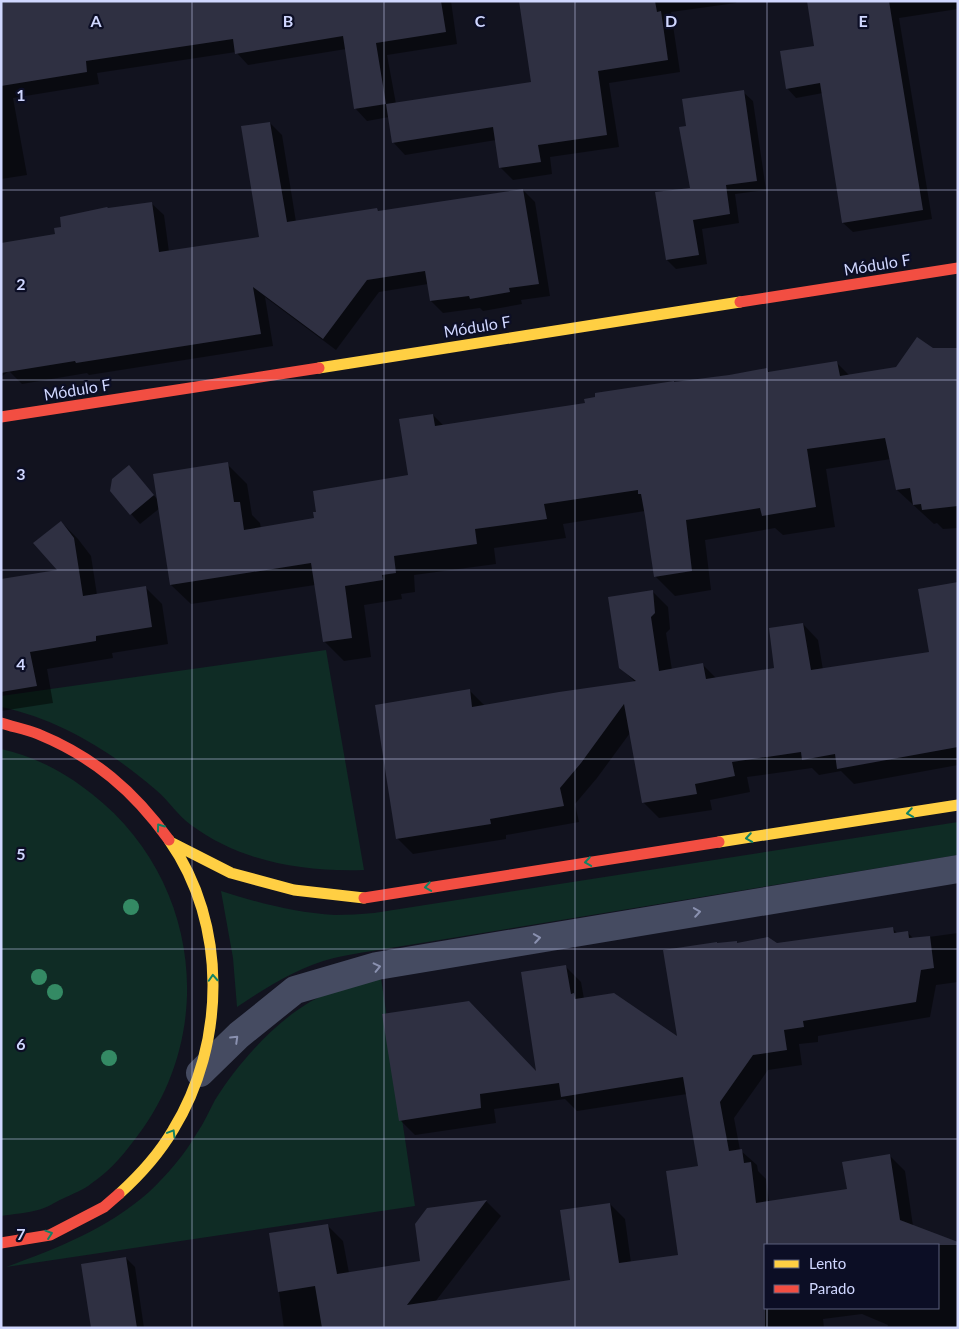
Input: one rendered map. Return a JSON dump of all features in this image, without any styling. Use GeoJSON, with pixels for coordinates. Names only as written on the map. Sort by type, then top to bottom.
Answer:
{"type":"FeatureCollection","features":[{"type":"Feature","properties":{"kind":"street","name":"Módulo F"},"geometry":{"type":"LineString","coordinates":[[1,417],[958,268]]}},
{"type":"Feature","properties":{"kind":"street"},"geometry":{"type":"LineString","coordinates":[[1,723],[19,727],[56,741],[90,760],[122,783],[148,811],[172,843],[190,878],[204,914],[212,952],[214,993],[210,1034],[200,1073],[185,1111],[164,1145],[138,1177],[107,1205],[48,1235],[1,1242]]}},
{"type":"Feature","properties":{"kind":"street"},"geometry":{"type":"LineString","coordinates":[[172,843],[231,873],[294,890],[363,898],[958,805]]}},
{"type":"Feature","properties":{"kind":"street"},"geometry":{"type":"LineString","coordinates":[[200,1073],[239,1034],[294,990],[377,966],[958,869]]}},
{"type":"Feature","properties":{"kind":"green space"},"geometry":{"type":"Polygon","coordinates":[[[326,650],[364,870],[318,869],[296,866],[273,862],[231,848],[210,838],[191,825],[156,790],[103,750],[44,720],[23,712],[1,707],[1,696],[326,650]]]}},
{"type":"Feature","properties":{"kind":"green space"},"geometry":{"type":"Polygon","coordinates":[[[1,749],[49,766],[71,779],[92,794],[129,829],[156,869],[175,914],[185,960],[186,1008],[178,1055],[160,1101],[119,1159],[82,1190],[41,1209],[1,1216],[1,749]]]}},
{"type":"Feature","properties":{"kind":"green space"},"geometry":{"type":"Polygon","coordinates":[[[958,822],[958,855],[343,956],[295,972],[237,1007],[233,958],[221,891],[291,910],[335,915],[374,913],[958,822]]]}},
{"type":"Feature","properties":{"kind":"green space"},"geometry":{"type":"Polygon","coordinates":[[[381,978],[415,1206],[6,1267],[81,1236],[116,1217],[133,1205],[149,1192],[175,1164],[187,1149],[225,1085],[250,1054],[279,1025],[310,1002],[326,994],[381,978]]]}},
{"type":"Feature","properties":{"kind":"building"},"geometry":{"type":"Polygon","coordinates":[[[1,1],[441,1],[446,32],[376,43],[386,104],[354,109],[343,36],[235,54],[233,39],[86,61],[87,72],[1,86],[1,1]]]}},
{"type":"Feature","properties":{"kind":"building"},"geometry":{"type":"Polygon","coordinates":[[[519,1],[655,1],[657,12],[661,11],[668,60],[598,71],[607,135],[538,145],[541,162],[499,168],[493,127],[392,143],[386,104],[531,82],[519,1]]]}},
{"type":"Feature","properties":{"kind":"building"},"geometry":{"type":"Polygon","coordinates":[[[807,1],[889,1],[923,210],[842,223],[820,83],[786,89],[780,51],[814,46],[807,1]]]}},
{"type":"Feature","properties":{"kind":"building"},"geometry":{"type":"Polygon","coordinates":[[[744,90],[757,181],[726,185],[730,214],[693,220],[699,255],[666,260],[655,192],[690,188],[679,127],[686,126],[682,99],[744,90]]]}},
{"type":"Feature","properties":{"kind":"building"},"geometry":{"type":"Polygon","coordinates":[[[270,122],[287,222],[377,208],[378,211],[523,189],[539,284],[509,288],[510,292],[470,299],[469,296],[430,301],[425,271],[367,280],[323,339],[253,287],[261,334],[1,373],[1,243],[55,234],[54,228],[61,227],[60,217],[107,207],[152,202],[159,252],[259,237],[241,126],[270,122]]]}},
{"type":"Feature","properties":{"kind":"building"},"geometry":{"type":"Polygon","coordinates":[[[917,337],[933,348],[958,348],[958,506],[922,510],[921,504],[913,505],[910,488],[896,490],[885,438],[807,449],[816,507],[762,516],[760,508],[686,520],[692,571],[654,577],[641,494],[638,494],[638,490],[544,504],[547,519],[475,529],[477,544],[394,556],[396,573],[382,575],[383,580],[345,586],[352,638],[323,642],[311,563],[170,585],[153,474],[228,462],[234,502],[240,502],[244,530],[314,518],[313,512],[316,512],[313,491],[408,475],[399,419],[433,414],[435,426],[585,403],[584,399],[595,397],[595,393],[767,368],[768,372],[837,361],[840,376],[896,367],[917,337]]]}},
{"type":"Feature","properties":{"kind":"building"},"geometry":{"type":"Polygon","coordinates":[[[129,465],[154,495],[130,515],[110,491],[112,479],[129,465]]]}},
{"type":"Feature","properties":{"kind":"building"},"geometry":{"type":"Polygon","coordinates":[[[61,521],[74,538],[83,596],[146,586],[152,627],[96,636],[96,641],[30,652],[37,686],[1,692],[1,579],[57,570],[33,543],[61,521]]]}},
{"type":"Feature","properties":{"kind":"building"},"geometry":{"type":"Polygon","coordinates":[[[958,582],[958,747],[837,769],[835,754],[802,760],[801,752],[732,762],[735,776],[695,784],[697,794],[642,803],[624,704],[581,763],[560,788],[564,806],[490,819],[491,824],[396,839],[375,705],[470,689],[472,707],[636,681],[619,668],[608,597],[653,590],[655,613],[651,617],[659,671],[703,663],[706,679],[774,668],[769,628],[803,623],[811,670],[929,652],[918,589],[958,582]]]}},
{"type":"Feature","properties":{"kind":"building"},"geometry":{"type":"Polygon","coordinates":[[[893,927],[894,933],[908,931],[909,938],[930,936],[934,968],[921,970],[916,1002],[803,1021],[804,1027],[784,1030],[787,1050],[753,1055],[720,1102],[729,1151],[742,1149],[744,1163],[751,1162],[756,1203],[847,1189],[842,1162],[890,1154],[900,1220],[958,1242],[958,1245],[764,1244],[765,1328],[322,1328],[315,1286],[278,1292],[269,1233],[328,1224],[337,1274],[420,1261],[415,1224],[427,1208],[487,1200],[407,1305],[570,1280],[560,1210],[610,1203],[619,1263],[678,1255],[666,1171],[698,1166],[683,1077],[561,1097],[559,1083],[480,1094],[481,1108],[399,1121],[382,1014],[469,1001],[536,1071],[521,972],[566,965],[571,994],[574,993],[575,999],[614,993],[677,1036],[663,950],[717,942],[737,941],[737,943],[768,937],[777,943],[893,927]]]}},
{"type":"Feature","properties":{"kind":"building"},"geometry":{"type":"Polygon","coordinates":[[[126,1257],[137,1328],[91,1328],[81,1264],[126,1257]]]}},
{"type":"Feature","properties":{"kind":"traffic: slow"},"geometry":{"type":"LineString","coordinates":[[319,368],[740,302]]}},
{"type":"Feature","properties":{"kind":"traffic: slow"},"geometry":{"type":"LineString","coordinates":[[719,842],[958,805]]}},
{"type":"Feature","properties":{"kind":"traffic: slow"},"geometry":{"type":"LineString","coordinates":[[119,1194],[149,1164],[173,1130],[190,1096],[203,1060],[211,1023],[213,984],[210,946],[202,909],[188,873],[169,840]]}},
{"type":"Feature","properties":{"kind":"traffic: slow"},"geometry":{"type":"LineString","coordinates":[[172,843],[231,873],[294,890],[364,898]]}},
{"type":"Feature","properties":{"kind":"traffic: jam"},"geometry":{"type":"LineString","coordinates":[[740,302],[958,268]]}},
{"type":"Feature","properties":{"kind":"traffic: jam"},"geometry":{"type":"LineString","coordinates":[[1,417],[319,368]]}},
{"type":"Feature","properties":{"kind":"traffic: jam"},"geometry":{"type":"LineString","coordinates":[[1,723],[38,734],[77,753],[95,765],[142,806],[169,840]]}},
{"type":"Feature","properties":{"kind":"traffic: jam"},"geometry":{"type":"LineString","coordinates":[[364,898],[719,842]]}},
{"type":"Feature","properties":{"kind":"traffic: jam"},"geometry":{"type":"LineString","coordinates":[[1,1243],[50,1235],[104,1207],[119,1194]]}}]}
